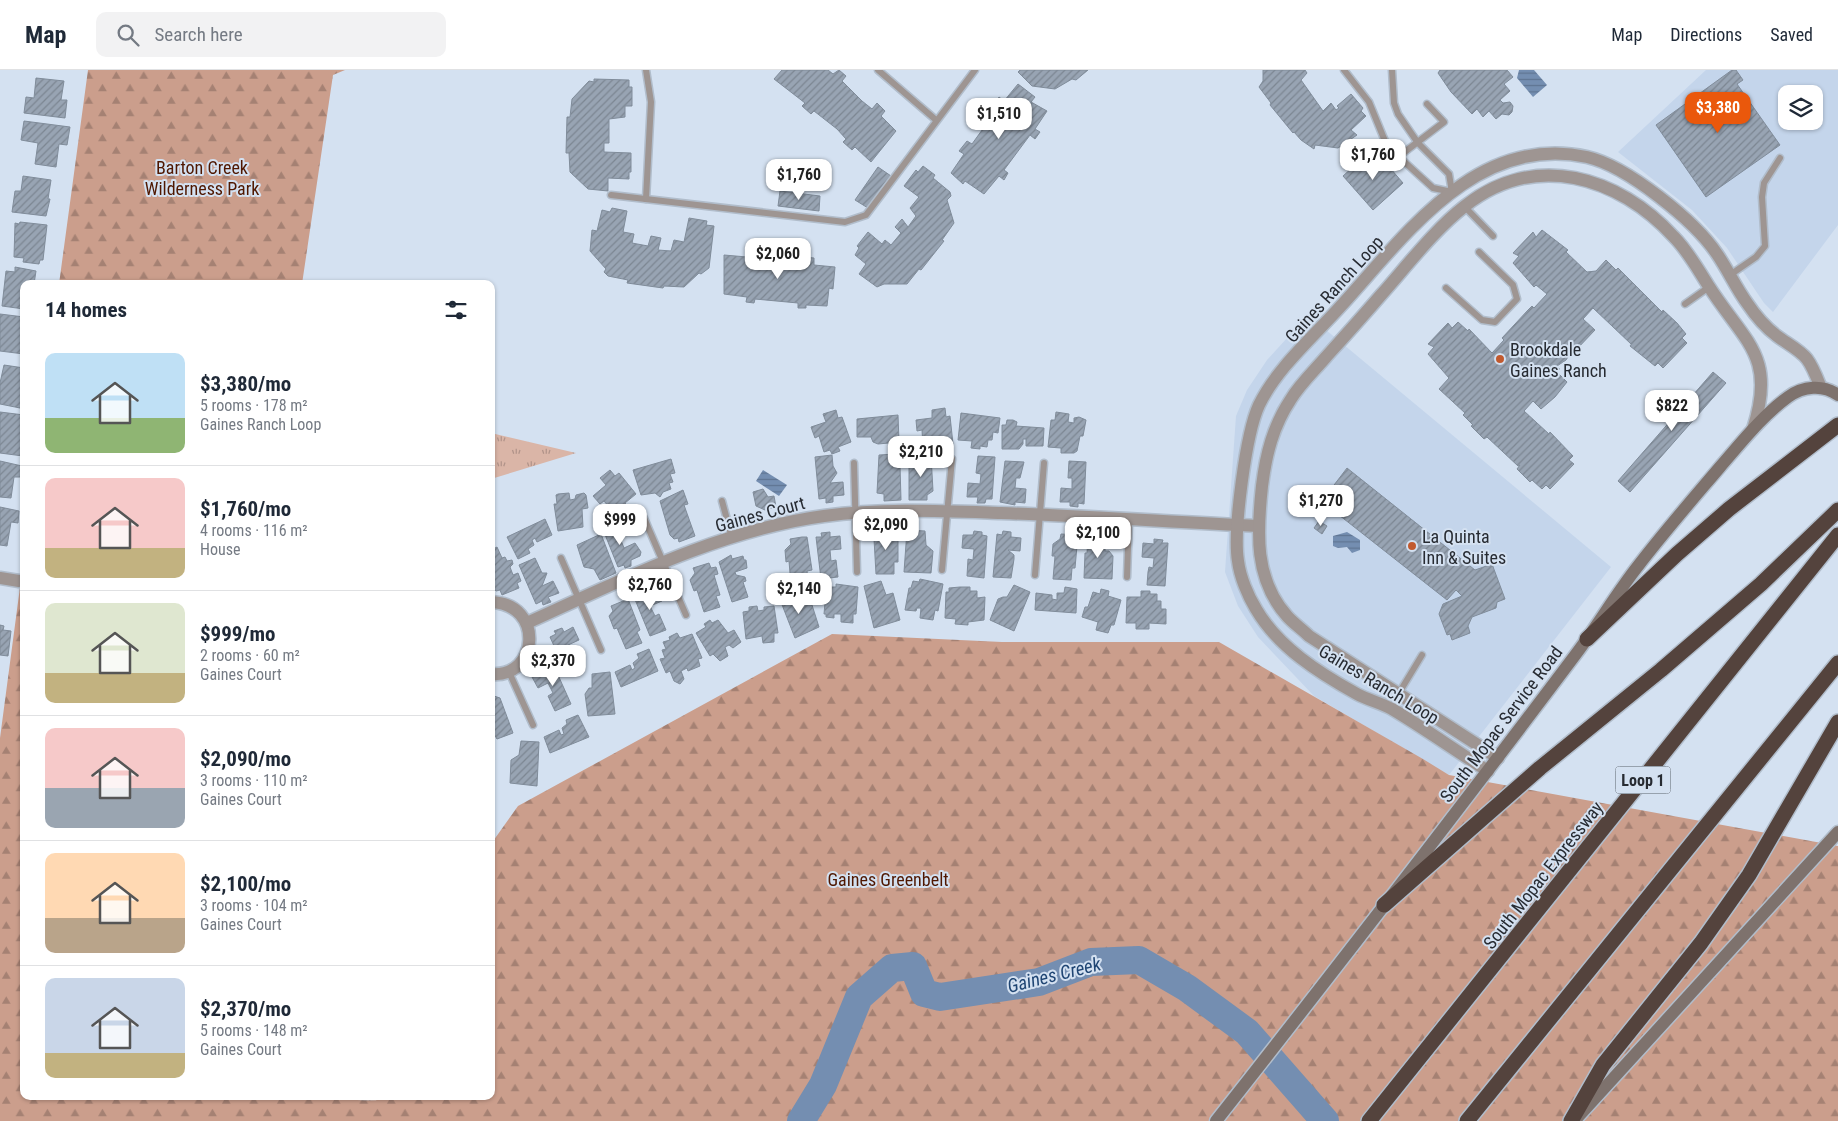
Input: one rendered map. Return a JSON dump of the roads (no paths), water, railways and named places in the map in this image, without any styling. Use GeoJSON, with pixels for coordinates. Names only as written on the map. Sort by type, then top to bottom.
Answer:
{"type":"FeatureCollection","features":[{"type":"Feature","properties":{"kind":"highway"},"geometry":{"type":"LineString","coordinates":[[1587,640],[1677,554],[1729,509],[1838,425]]}},
{"type":"Feature","properties":{"kind":"highway"},"geometry":{"type":"LineString","coordinates":[[1384,905],[1540,768],[1661,670],[1754,590],[1838,510]]}},
{"type":"Feature","properties":{"kind":"highway","name":"South Mopac Expressway"},"geometry":{"type":"LineString","coordinates":[[1369,1121],[1448,1025],[1838,535]]}},
{"type":"Feature","properties":{"kind":"highway"},"geometry":{"type":"LineString","coordinates":[[1467,1121],[1838,663]]}},
{"type":"Feature","properties":{"kind":"highway"},"geometry":{"type":"LineString","coordinates":[[1573,1121],[1603,1065],[1701,943],[1744,882],[1838,722]]}},
{"type":"Feature","properties":{"kind":"main road","name":"South Mopac Service Road"},"geometry":{"type":"LineString","coordinates":[[1216,1121],[1498,758],[1587,640],[1637,567],[1753,430],[1792,394],[1798,390],[1831,391]]}},
{"type":"Feature","properties":{"kind":"main road"},"geometry":{"type":"LineString","coordinates":[[1573,1121],[1838,832]]}},
{"type":"Feature","properties":{"kind":"street","name":"Gaines Ranch Loop"},"geometry":{"type":"LineString","coordinates":[[1488,771],[1389,707],[1358,695],[1287,648],[1255,608],[1246,589],[1238,561],[1238,525],[1253,420],[1271,386],[1425,215],[1476,175],[1501,163],[1529,155],[1558,153],[1588,157],[1611,165],[1688,220],[1716,253],[1746,303],[1760,320],[1807,358],[1831,391]]}},
{"type":"Feature","properties":{"kind":"street","name":"Gaines Ranch Loop"},"geometry":{"type":"LineString","coordinates":[[1498,758],[1309,636],[1287,616],[1264,572],[1258,553],[1258,526],[1271,437],[1292,397],[1428,243],[1464,206],[1492,189],[1520,178],[1547,174],[1572,176],[1597,184],[1632,202],[1658,221],[1692,259],[1756,356],[1762,376],[1762,394],[1753,430]]}},
{"type":"Feature","properties":{"kind":"street"},"geometry":{"type":"LineString","coordinates":[[1452,192],[1464,206]]}},
{"type":"Feature","properties":{"kind":"street"},"geometry":{"type":"LineString","coordinates":[[1709,287],[1730,275]]}},
{"type":"Feature","properties":{"kind":"street","name":"Gaines Court"},"geometry":{"type":"LineString","coordinates":[[527,623],[691,551],[760,529],[823,516],[855,513],[948,511],[1258,526]]}},
{"type":"Feature","properties":{"kind":"street"},"geometry":{"type":"LineString","coordinates":[[0,578],[19,581]]}},
{"type":"Feature","properties":{"kind":"street"},"geometry":{"type":"LineString","coordinates":[[495,603],[512,606],[521,614],[527,623],[530,634],[528,651],[518,665],[509,672],[495,674]]}},
{"type":"Feature","properties":{"kind":"street"},"geometry":{"type":"LineString","coordinates":[[1389,707],[1400,693]]}},
{"type":"Feature","properties":{"kind":"lane"},"geometry":{"type":"LineString","coordinates":[[646,70],[651,102],[646,199]]}},
{"type":"Feature","properties":{"kind":"lane"},"geometry":{"type":"LineString","coordinates":[[878,70],[936,120]]}},
{"type":"Feature","properties":{"kind":"lane"},"geometry":{"type":"LineString","coordinates":[[611,195],[845,222],[866,215],[975,70]]}},
{"type":"Feature","properties":{"kind":"lane"},"geometry":{"type":"LineString","coordinates":[[1344,70],[1369,102],[1387,146],[1433,188],[1452,192],[1449,174],[1418,142],[1396,108],[1392,70]]}},
{"type":"Feature","properties":{"kind":"lane"},"geometry":{"type":"LineString","coordinates":[[1398,157],[1444,122],[1427,104]]}},
{"type":"Feature","properties":{"kind":"lane"},"geometry":{"type":"LineString","coordinates":[[1730,275],[1756,257],[1764,246],[1762,197],[1764,183],[1780,158]]}},
{"type":"Feature","properties":{"kind":"lane"},"geometry":{"type":"LineString","coordinates":[[1464,206],[1493,236]]}},
{"type":"Feature","properties":{"kind":"lane"},"geometry":{"type":"LineString","coordinates":[[1446,288],[1482,320],[1488,322],[1495,322],[1517,299],[1513,285],[1479,252]]}},
{"type":"Feature","properties":{"kind":"lane"},"geometry":{"type":"LineString","coordinates":[[1685,304],[1709,287]]}},
{"type":"Feature","properties":{"kind":"lane"},"geometry":{"type":"LineString","coordinates":[[942,570],[952,459]]}},
{"type":"Feature","properties":{"kind":"lane"},"geometry":{"type":"LineString","coordinates":[[854,463],[856,572]]}},
{"type":"Feature","properties":{"kind":"lane"},"geometry":{"type":"LineString","coordinates":[[1035,575],[1044,463]]}},
{"type":"Feature","properties":{"kind":"lane"},"geometry":{"type":"LineString","coordinates":[[722,501],[732,538]]}},
{"type":"Feature","properties":{"kind":"lane"},"geometry":{"type":"LineString","coordinates":[[644,518],[686,616]]}},
{"type":"Feature","properties":{"kind":"lane"},"geometry":{"type":"LineString","coordinates":[[1127,577],[1129,519]]}},
{"type":"Feature","properties":{"kind":"lane"},"geometry":{"type":"LineString","coordinates":[[561,558],[601,650]]}},
{"type":"Feature","properties":{"kind":"lane"},"geometry":{"type":"LineString","coordinates":[[1400,693],[1422,655]]}},
{"type":"Feature","properties":{"kind":"lane"},"geometry":{"type":"LineString","coordinates":[[509,672],[533,725]]}},
{"type":"Feature","properties":{"kind":"water"},"geometry":{"type":"Polygon","coordinates":[[[1519,70],[1534,70],[1547,85],[1533,97],[1517,78],[1519,70]]]}},
{"type":"Feature","properties":{"kind":"water"},"geometry":{"type":"Polygon","coordinates":[[[763,470],[787,485],[779,496],[756,481],[763,470]]]}},
{"type":"Feature","properties":{"kind":"water"},"geometry":{"type":"Polygon","coordinates":[[[1347,532],[1360,540],[1360,550],[1352,553],[1347,547],[1338,548],[1333,546],[1333,536],[1347,532]]]}},
{"type":"Feature","properties":{"kind":"waterway","name":"Gaines Creek"},"geometry":{"type":"LineString","coordinates":[[801,1121],[823,1085],[859,997],[892,968],[913,966],[924,993],[940,997],[1039,982],[1091,962],[1139,960],[1187,988],[1247,1032],[1325,1121]]}},
{"type":"Feature","properties":{"kind":"place","name":"Brookdale Gaines Ranch"},"geometry":{"type":"Point","coordinates":[1500,359]}},
{"type":"Feature","properties":{"kind":"place","name":"La Quinta Inn & Suites"},"geometry":{"type":"Point","coordinates":[1412,546]}},
{"type":"Feature","properties":{"kind":"park label","name":"Barton Creek Wilderness Park"},"geometry":{"type":"Point","coordinates":[202,177]}},
{"type":"Feature","properties":{"kind":"park label","name":"Gaines Greenbelt"},"geometry":{"type":"Point","coordinates":[888,879]}}]}
